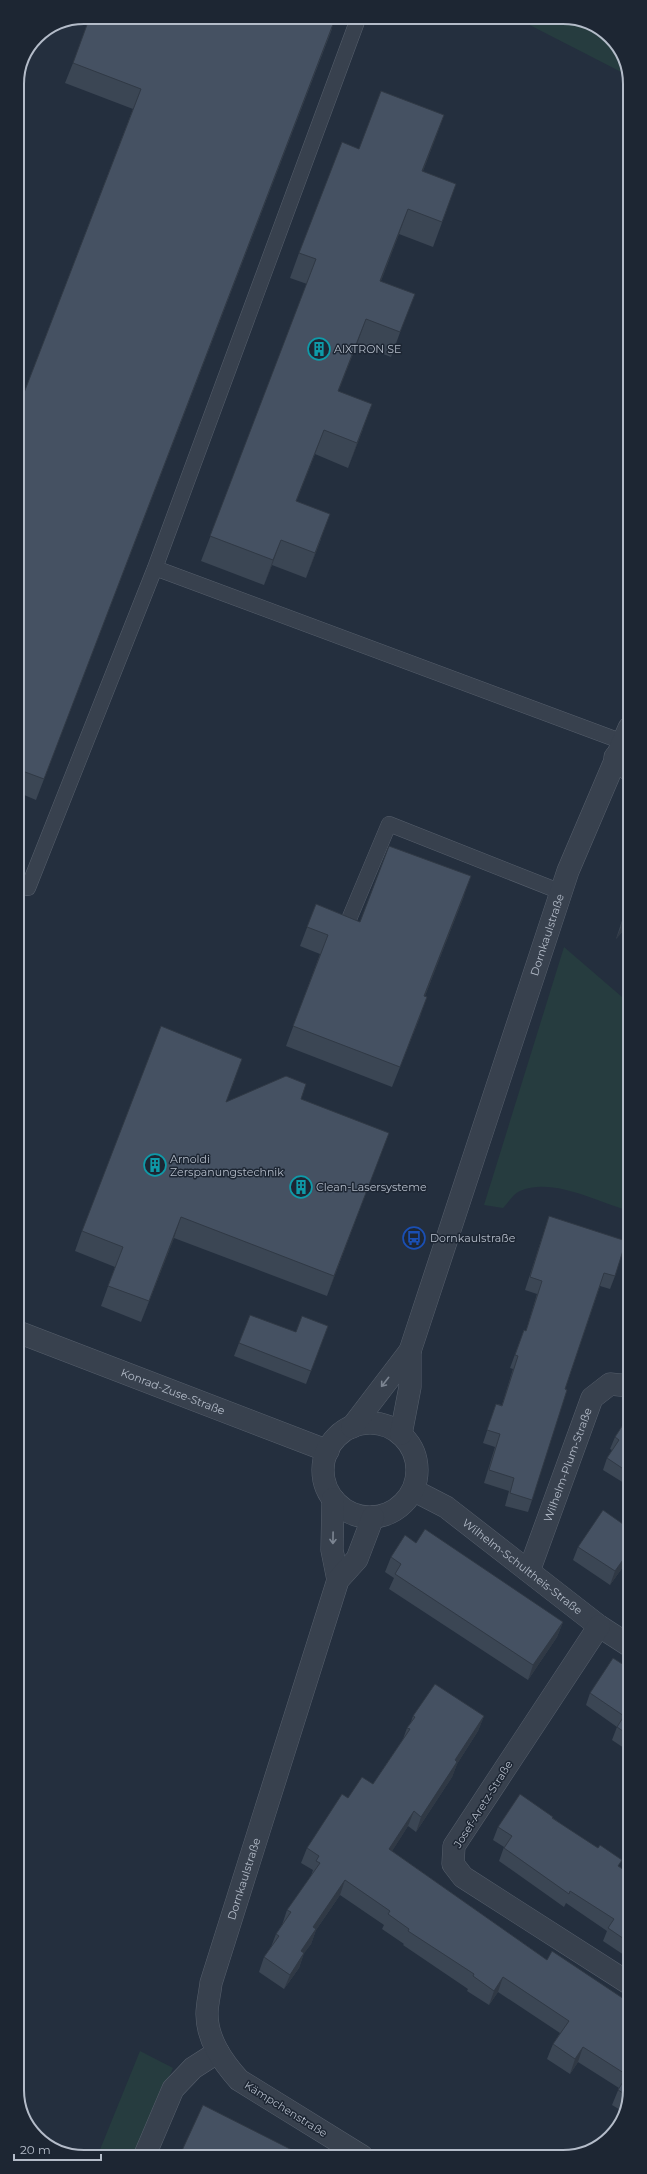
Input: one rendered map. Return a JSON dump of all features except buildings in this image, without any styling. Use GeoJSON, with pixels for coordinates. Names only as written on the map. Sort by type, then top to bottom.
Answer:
{"type":"FeatureCollection","features":[{"type":"Feature","properties":{"kind":"street","name":"Dornkaulstraße"},"geometry":{"type":"LineString","coordinates":[[401,1434],[410,1387],[410,1352],[561,892],[623,751]]}},
{"type":"Feature","properties":{"kind":"street","name":"Konrad-Zuse-Straße"},"geometry":{"type":"LineString","coordinates":[[24,1334],[328,1451]]}},
{"type":"Feature","properties":{"kind":"street","name":"Dornkaulstraße"},"geometry":{"type":"LineString","coordinates":[[352,1427],[410,1352]]}},
{"type":"Feature","properties":{"kind":"street","name":"Wilhelm-Plum-Straße"},"geometry":{"type":"LineString","coordinates":[[529,1572],[592,1398],[610,1384],[623,1385]]}},
{"type":"Feature","properties":{"kind":"street"},"geometry":{"type":"LineString","coordinates":[[364,1423],[377,1423],[401,1434],[411,1446],[416,1460],[417,1476],[413,1490],[403,1504],[394,1510],[373,1517],[344,1509],[333,1499],[326,1484],[324,1467],[328,1451],[342,1433],[352,1427],[364,1423]]}},
{"type":"Feature","properties":{"kind":"street","name":"Wilhelm-Schultheis-Straße"},"geometry":{"type":"LineString","coordinates":[[413,1490],[446,1507],[599,1626],[623,1641]]}},
{"type":"Feature","properties":{"kind":"street","name":"Dornkaulstraße"},"geometry":{"type":"LineString","coordinates":[[333,1499],[332,1550],[338,1580]]}},
{"type":"Feature","properties":{"kind":"street","name":"Dornkaulstraße"},"geometry":{"type":"LineString","coordinates":[[218,2052],[210,2036],[207,2015],[211,1983],[338,1580],[357,1559],[373,1517]]}},
{"type":"Feature","properties":{"kind":"street","name":"Josef-Aretz-Straße"},"geometry":{"type":"LineString","coordinates":[[599,1626],[454,1846],[453,1864],[463,1877],[623,1980]]}},
{"type":"Feature","properties":{"kind":"street"},"geometry":{"type":"LineString","coordinates":[[147,2150],[173,2089],[193,2068],[218,2052]]}},
{"type":"Feature","properties":{"kind":"street","name":"Kämpchenstraße"},"geometry":{"type":"LineString","coordinates":[[218,2052],[226,2065],[240,2080],[352,2150]]}},
{"type":"Feature","properties":{"kind":"lane"},"geometry":{"type":"LineString","coordinates":[[24,886],[28,888],[155,568],[356,24]]}},
{"type":"Feature","properties":{"kind":"lane"},"geometry":{"type":"LineString","coordinates":[[155,568],[623,749]]}},
{"type":"Feature","properties":{"kind":"lane"},"geometry":{"type":"LineString","coordinates":[[347,924],[390,824],[561,892]]}},
{"type":"Feature","properties":{"kind":"green space"},"geometry":{"type":"Polygon","coordinates":[[[528,24],[567,24],[575,25],[593,32],[611,47],[622,72],[528,24]]]}},
{"type":"Feature","properties":{"kind":"green space"},"geometry":{"type":"Polygon","coordinates":[[[564,947],[623,998],[623,1209],[575,1192],[546,1187],[533,1187],[520,1191],[513,1196],[503,1208],[484,1205],[564,947]]]}},
{"type":"Feature","properties":{"kind":"green space"},"geometry":{"type":"Polygon","coordinates":[[[140,2051],[173,2068],[137,2150],[100,2150],[140,2051]]]}},
{"type":"Feature","properties":{"kind":"place","name":"AIXTRON SE"},"geometry":{"type":"Point","coordinates":[319,349]}},
{"type":"Feature","properties":{"kind":"place","name":"Arnoldi Zerspanungstechnik"},"geometry":{"type":"Point","coordinates":[155,1165]}},
{"type":"Feature","properties":{"kind":"place","name":"Clean-Lasersysteme"},"geometry":{"type":"Point","coordinates":[301,1187]}},
{"type":"Feature","properties":{"kind":"place","name":"Dornkaulstraße"},"geometry":{"type":"Point","coordinates":[414,1238]}}]}
